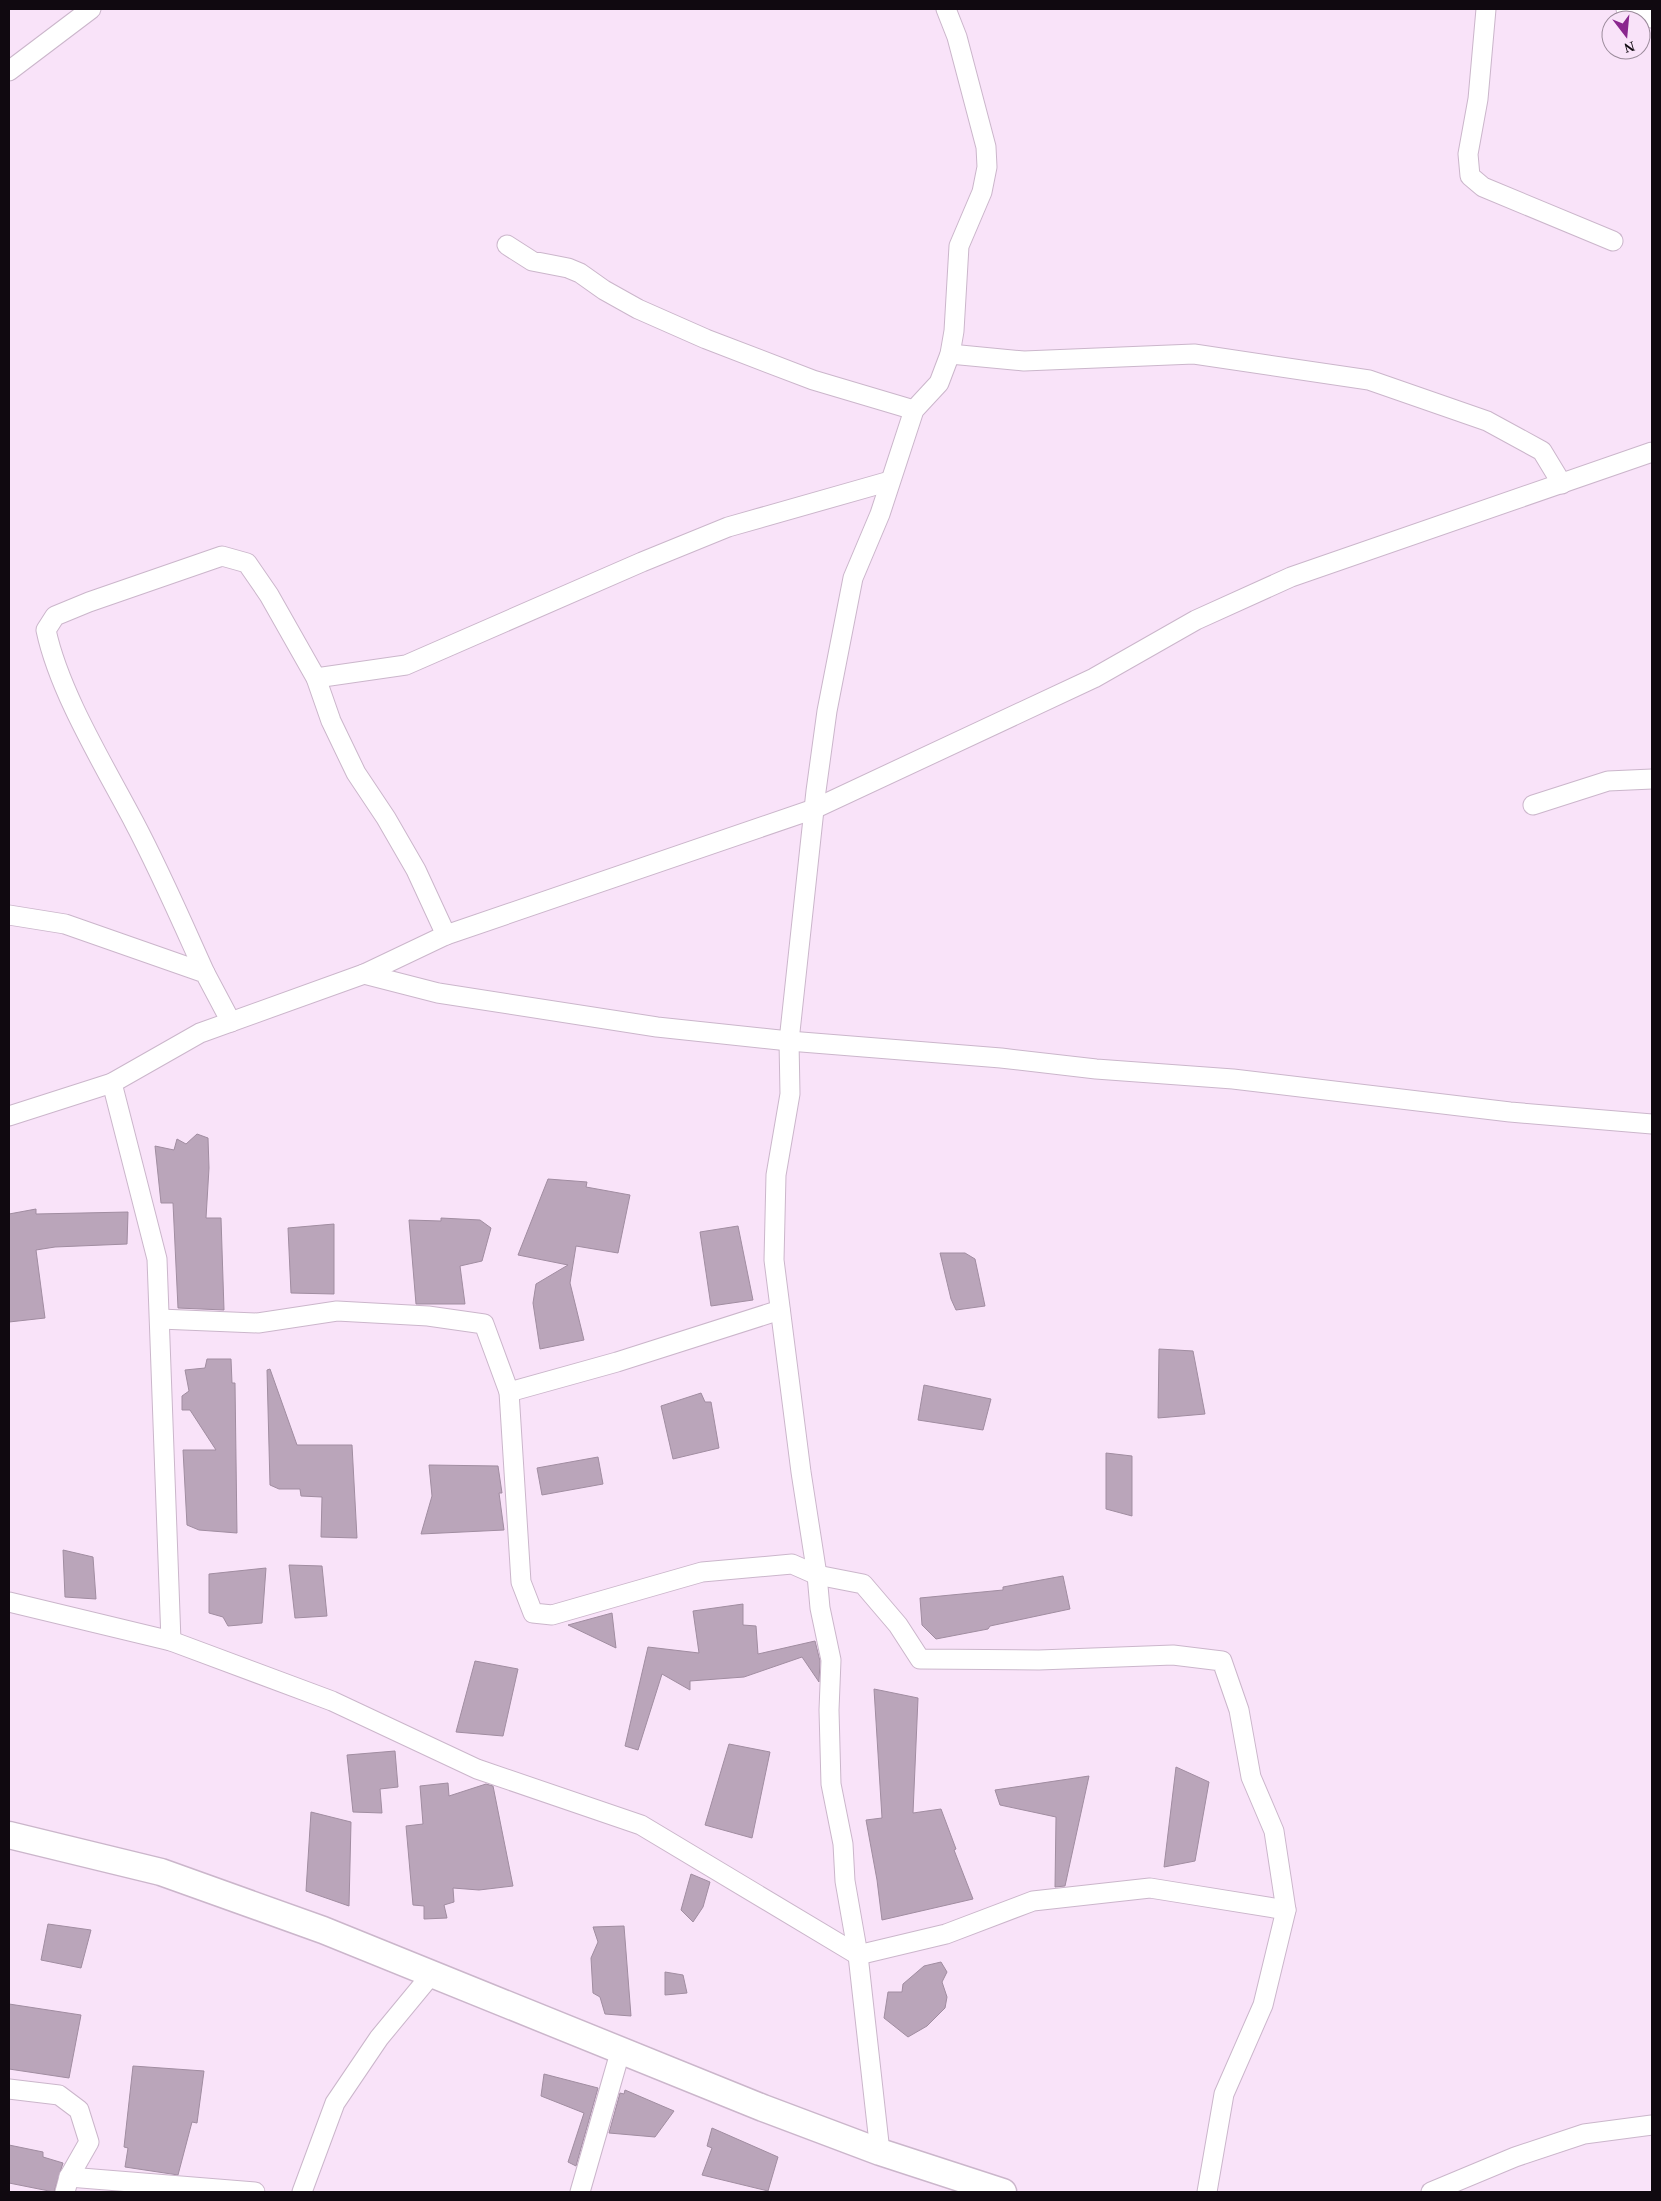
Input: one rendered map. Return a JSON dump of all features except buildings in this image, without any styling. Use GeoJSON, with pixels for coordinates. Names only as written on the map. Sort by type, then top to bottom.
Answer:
{"type":"FeatureCollection","features":[{"type":"Feature","properties":{"kind":"main road"},"geometry":{"type":"LineString","coordinates":[[9,1836],[162,1872],[323,1930],[763,2108],[880,2152],[1003,2192]]}},
{"type":"Feature","properties":{"kind":"street"},"geometry":{"type":"LineString","coordinates":[[9,71],[91,9]]}},
{"type":"Feature","properties":{"kind":"street"},"geometry":{"type":"LineString","coordinates":[[880,2152],[858,1955],[845,1881],[843,1844],[830,1784],[828,1710],[831,1660],[820,1608],[774,1260],[776,1175],[790,1094],[790,1040],[814,809],[827,711],[853,578],[880,514],[914,410],[939,383],[950,354],[954,330],[960,246],[982,192],[987,167],[986,147],[957,38],[946,9]]}},
{"type":"Feature","properties":{"kind":"street"},"geometry":{"type":"LineString","coordinates":[[1486,9],[1478,99],[1468,154],[1470,176],[1483,187],[1613,241]]}},
{"type":"Feature","properties":{"kind":"street"},"geometry":{"type":"LineString","coordinates":[[1626,9],[1652,18]]}},
{"type":"Feature","properties":{"kind":"street"},"geometry":{"type":"LineString","coordinates":[[507,245],[532,261],[568,268],[580,273],[604,290],[638,309],[706,339],[813,380],[914,410]]}},
{"type":"Feature","properties":{"kind":"street"},"geometry":{"type":"LineString","coordinates":[[950,354],[1024,361],[1099,356],[1194,354],[1369,380],[1487,422],[1542,451],[1562,484]]}},
{"type":"Feature","properties":{"kind":"street"},"geometry":{"type":"LineString","coordinates":[[9,1116],[112,1083],[200,1033],[364,974],[446,935],[814,809],[1094,678],[1196,620],[1291,577],[1652,452]]}},
{"type":"Feature","properties":{"kind":"street"},"geometry":{"type":"LineString","coordinates":[[316,678],[406,665],[728,526],[890,481]]}},
{"type":"Feature","properties":{"kind":"street"},"geometry":{"type":"LineString","coordinates":[[231,1022],[205,973],[152,856],[82,724],[50,654],[46,630],[55,616],[89,602],[222,556],[247,563],[269,595],[316,678],[331,721],[356,773],[386,818],[416,870],[446,935]]}},
{"type":"Feature","properties":{"kind":"street"},"geometry":{"type":"LineString","coordinates":[[1533,805],[1608,782],[1652,779]]}},
{"type":"Feature","properties":{"kind":"street"},"geometry":{"type":"LineString","coordinates":[[9,915],[65,924],[205,973]]}},
{"type":"Feature","properties":{"kind":"street"},"geometry":{"type":"LineString","coordinates":[[364,974],[438,993],[657,1027],[1001,1058],[1096,1069],[1233,1079],[1510,1112],[1652,1124]]}},
{"type":"Feature","properties":{"kind":"street"},"geometry":{"type":"LineString","coordinates":[[112,1083],[157,1259],[171,1641]]}},
{"type":"Feature","properties":{"kind":"street"},"geometry":{"type":"LineString","coordinates":[[510,1392],[617,1362],[780,1310]]}},
{"type":"Feature","properties":{"kind":"street"},"geometry":{"type":"LineString","coordinates":[[160,1319],[258,1323],[337,1311],[428,1316],[484,1324],[510,1392],[521,1582],[532,1612],[552,1615],[702,1572],[792,1564],[817,1575],[863,1584],[898,1625],[920,1659],[1039,1660],[1173,1655],[1222,1661],[1239,1710],[1251,1777],[1274,1831],[1286,1910],[1263,2005],[1224,2094],[1207,2192]]}},
{"type":"Feature","properties":{"kind":"street"},"geometry":{"type":"LineString","coordinates":[[9,1602],[171,1641],[332,1701],[477,1769],[641,1824],[858,1955],[946,1934],[1033,1901],[1150,1888],[1286,1910]]}},
{"type":"Feature","properties":{"kind":"street"},"geometry":{"type":"LineString","coordinates":[[302,2192],[335,2103],[379,2038],[431,1974]]}},
{"type":"Feature","properties":{"kind":"street"},"geometry":{"type":"LineString","coordinates":[[580,2192],[621,2049]]}},
{"type":"Feature","properties":{"kind":"street"},"geometry":{"type":"LineString","coordinates":[[9,2089],[59,2095],[78,2110],[89,2142],[67,2185],[256,2192]]}},
{"type":"Feature","properties":{"kind":"street"},"geometry":{"type":"LineString","coordinates":[[1431,2192],[1515,2157],[1584,2134],[1652,2124]]}}]}
